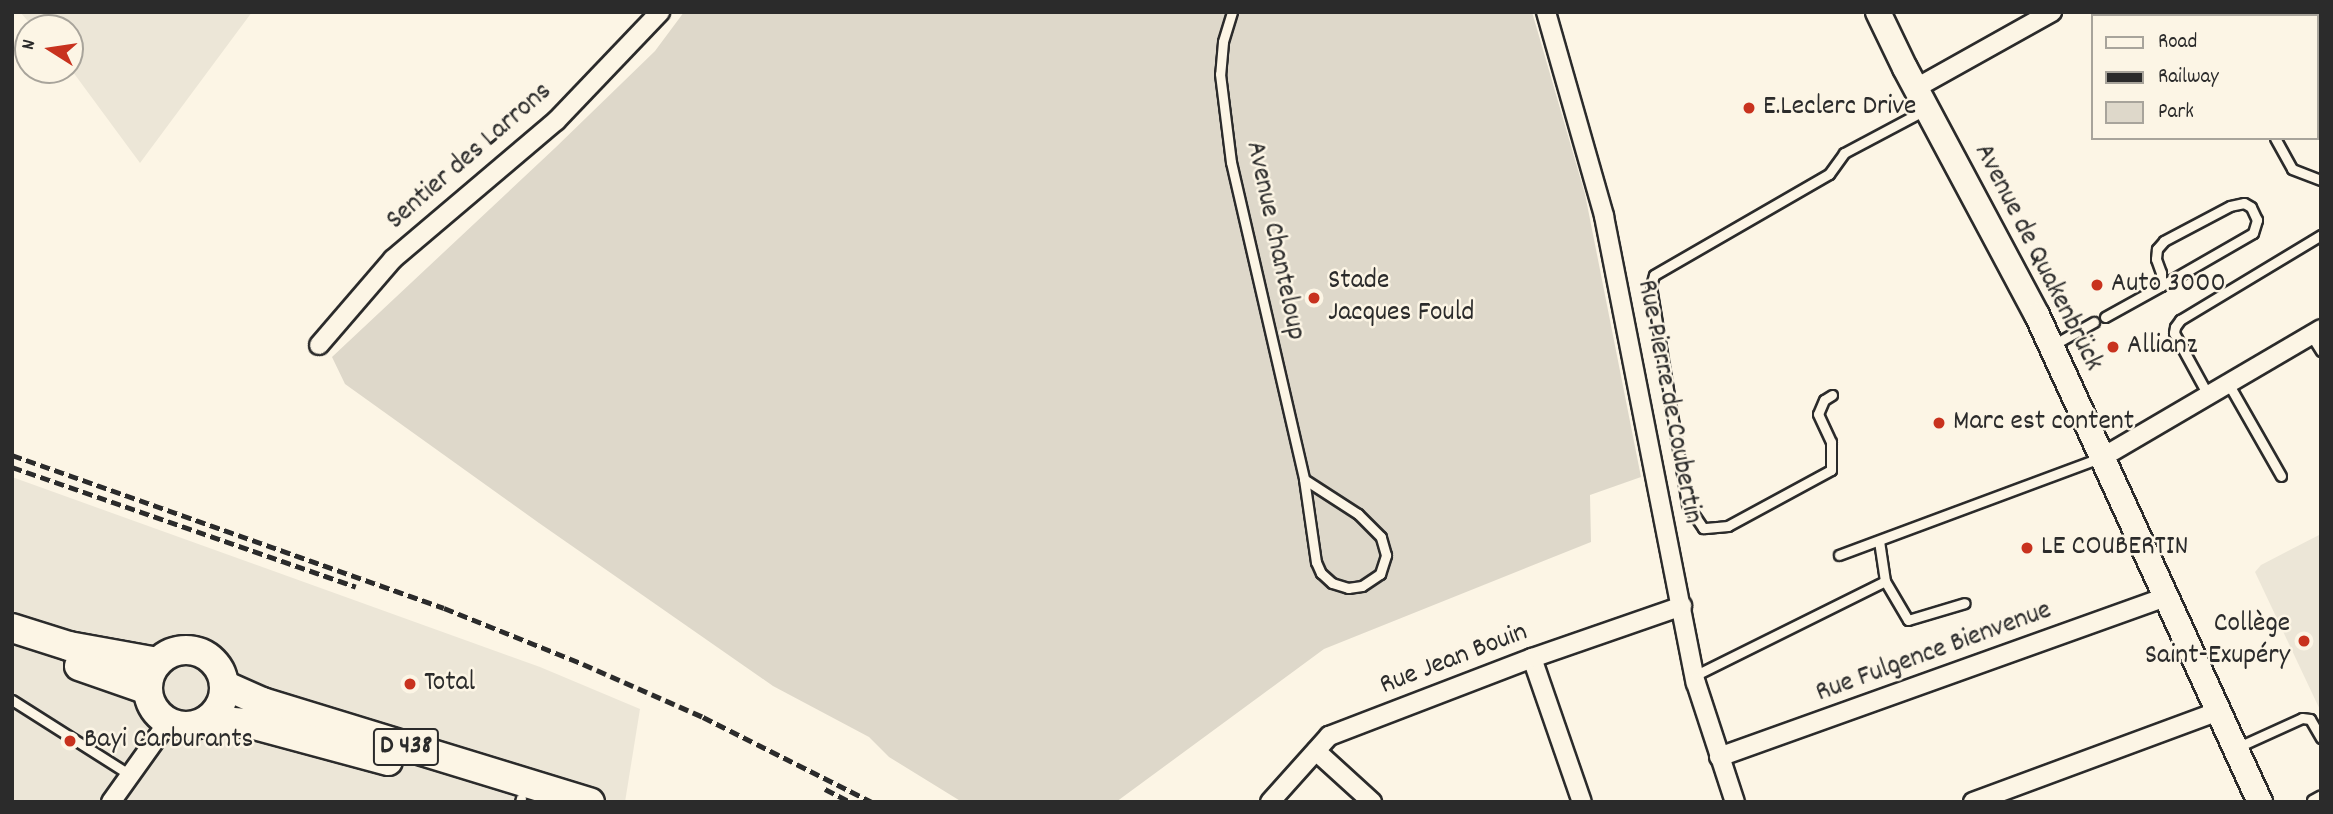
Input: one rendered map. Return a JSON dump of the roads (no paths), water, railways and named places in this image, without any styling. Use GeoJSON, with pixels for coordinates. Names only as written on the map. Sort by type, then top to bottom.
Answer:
{"type":"FeatureCollection","features":[{"type":"Feature","properties":{"kind":"main road","name":"Avenue de Quakenbrück"},"geometry":{"type":"LineString","coordinates":[[1878,12],[2051,346],[2260,802]]}},
{"type":"Feature","properties":{"kind":"main road"},"geometry":{"type":"LineString","coordinates":[[12,628],[69,646],[158,663]]}},
{"type":"Feature","properties":{"kind":"main road"},"geometry":{"type":"LineString","coordinates":[[12,647],[112,675],[148,690]]}},
{"type":"Feature","properties":{"kind":"main road"},"geometry":{"type":"LineString","coordinates":[[180,650],[204,654],[221,673],[224,685],[220,705],[207,720],[188,726],[168,722],[158,714],[148,690],[152,671],[158,663],[180,650]]}},
{"type":"Feature","properties":{"kind":"main road","name":"D 438"},"geometry":{"type":"LineString","coordinates":[[224,685],[295,712],[590,802]]}},
{"type":"Feature","properties":{"kind":"main road","name":"D 438"},"geometry":{"type":"LineString","coordinates":[[207,720],[247,723],[525,800]]}},
{"type":"Feature","properties":{"kind":"street","name":"Sentier des Larrons"},"geometry":{"type":"LineString","coordinates":[[319,345],[393,259],[556,121],[660,12]]}},
{"type":"Feature","properties":{"kind":"street","name":"Rue Pierre de Coubertin"},"geometry":{"type":"LineString","coordinates":[[1546,12],[1604,216],[1694,676],[1735,802]]}},
{"type":"Feature","properties":{"kind":"street"},"geometry":{"type":"LineString","coordinates":[[1921,99],[1978,54],[2052,12]]}},
{"type":"Feature","properties":{"kind":"street"},"geometry":{"type":"LineString","coordinates":[[2103,457],[2316,332]]}},
{"type":"Feature","properties":{"kind":"street","name":"Rue Fulgence Bienvenue"},"geometry":{"type":"LineString","coordinates":[[1719,757],[2167,597]]}},
{"type":"Feature","properties":{"kind":"street","name":"Rue Jean Bouin"},"geometry":{"type":"LineString","coordinates":[[1270,802],[1329,736],[1532,658],[1682,606]]}},
{"type":"Feature","properties":{"kind":"street"},"geometry":{"type":"LineString","coordinates":[[1532,658],[1582,802]]}},
{"type":"Feature","properties":{"kind":"street"},"geometry":{"type":"LineString","coordinates":[[1973,802],[2219,711]]}},
{"type":"Feature","properties":{"kind":"street"},"geometry":{"type":"LineString","coordinates":[[111,802],[168,722]]}},
{"type":"Feature","properties":{"kind":"street"},"geometry":{"type":"LineString","coordinates":[[1316,751],[1372,802]]}},
{"type":"Feature","properties":{"kind":"lane","name":"Avenue Chanteloup"},"geometry":{"type":"LineString","coordinates":[[1232,12],[1223,42],[1220,74],[1231,162],[1304,479],[1316,562],[1321,573],[1332,583],[1348,588],[1362,586],[1380,574],[1385,555],[1381,537],[1357,514],[1304,479]]}},
{"type":"Feature","properties":{"kind":"lane"},"geometry":{"type":"LineString","coordinates":[[1832,395],[1824,400],[1818,414],[1830,442],[1831,470],[1727,526],[1703,528],[1687,504],[1651,286],[1654,275],[1829,174],[1844,153],[1921,99]]}},
{"type":"Feature","properties":{"kind":"lane"},"geometry":{"type":"LineString","coordinates":[[2276,140],[2292,169],[2321,180]]}},
{"type":"Feature","properties":{"kind":"lane"},"geometry":{"type":"LineString","coordinates":[[2105,317],[2161,286],[2253,233],[2258,220],[2251,207],[2244,203],[2230,206],[2164,242],[2157,249],[2156,259],[2161,273],[2161,286]]}},
{"type":"Feature","properties":{"kind":"lane"},"geometry":{"type":"LineString","coordinates":[[2208,395],[2174,332],[2175,327],[2180,320],[2321,235]]}},
{"type":"Feature","properties":{"kind":"lane"},"geometry":{"type":"LineString","coordinates":[[2051,346],[2094,322]]}},
{"type":"Feature","properties":{"kind":"lane"},"geometry":{"type":"LineString","coordinates":[[2316,332],[2321,351]]}},
{"type":"Feature","properties":{"kind":"lane"},"geometry":{"type":"LineString","coordinates":[[2228,383],[2281,476]]}},
{"type":"Feature","properties":{"kind":"lane"},"geometry":{"type":"LineString","coordinates":[[1839,555],[2103,457]]}},
{"type":"Feature","properties":{"kind":"lane"},"geometry":{"type":"LineString","coordinates":[[1879,541],[1885,581],[1908,620],[1965,603]]}},
{"type":"Feature","properties":{"kind":"lane"},"geometry":{"type":"LineString","coordinates":[[1694,676],[1885,581]]}},
{"type":"Feature","properties":{"kind":"lane"},"geometry":{"type":"LineString","coordinates":[[12,700],[130,775]]}},
{"type":"Feature","properties":{"kind":"lane"},"geometry":{"type":"LineString","coordinates":[[2236,748],[2302,718],[2310,719],[2321,738]]}},
{"type":"Feature","properties":{"kind":"railway"},"geometry":{"type":"LineString","coordinates":[[12,455],[444,608],[583,664],[703,717],[872,802]]}},
{"type":"Feature","properties":{"kind":"railway"},"geometry":{"type":"LineString","coordinates":[[12,467],[356,587]]}},
{"type":"Feature","properties":{"kind":"railway"},"geometry":{"type":"LineString","coordinates":[[825,789],[850,802]]}},
{"type":"Feature","properties":{"kind":"place","name":"E.Leclerc Drive"},"geometry":{"type":"Point","coordinates":[1749,108]}},
{"type":"Feature","properties":{"kind":"place","name":"Auto 3000"},"geometry":{"type":"Point","coordinates":[2097,285]}},
{"type":"Feature","properties":{"kind":"place","name":"Stade Jacques Fould"},"geometry":{"type":"Point","coordinates":[1314,298]}},
{"type":"Feature","properties":{"kind":"place","name":"Allianz"},"geometry":{"type":"Point","coordinates":[2113,347]}},
{"type":"Feature","properties":{"kind":"place","name":"Marc est content"},"geometry":{"type":"Point","coordinates":[1939,423]}},
{"type":"Feature","properties":{"kind":"place","name":"LE COUBERTIN"},"geometry":{"type":"Point","coordinates":[2027,548]}},
{"type":"Feature","properties":{"kind":"place","name":"Collège Saint-Exupéry"},"geometry":{"type":"Point","coordinates":[2304,641]}},
{"type":"Feature","properties":{"kind":"place","name":"Total"},"geometry":{"type":"Point","coordinates":[410,684]}},
{"type":"Feature","properties":{"kind":"place","name":"Bayi Carburants"},"geometry":{"type":"Point","coordinates":[70,741]}}]}
